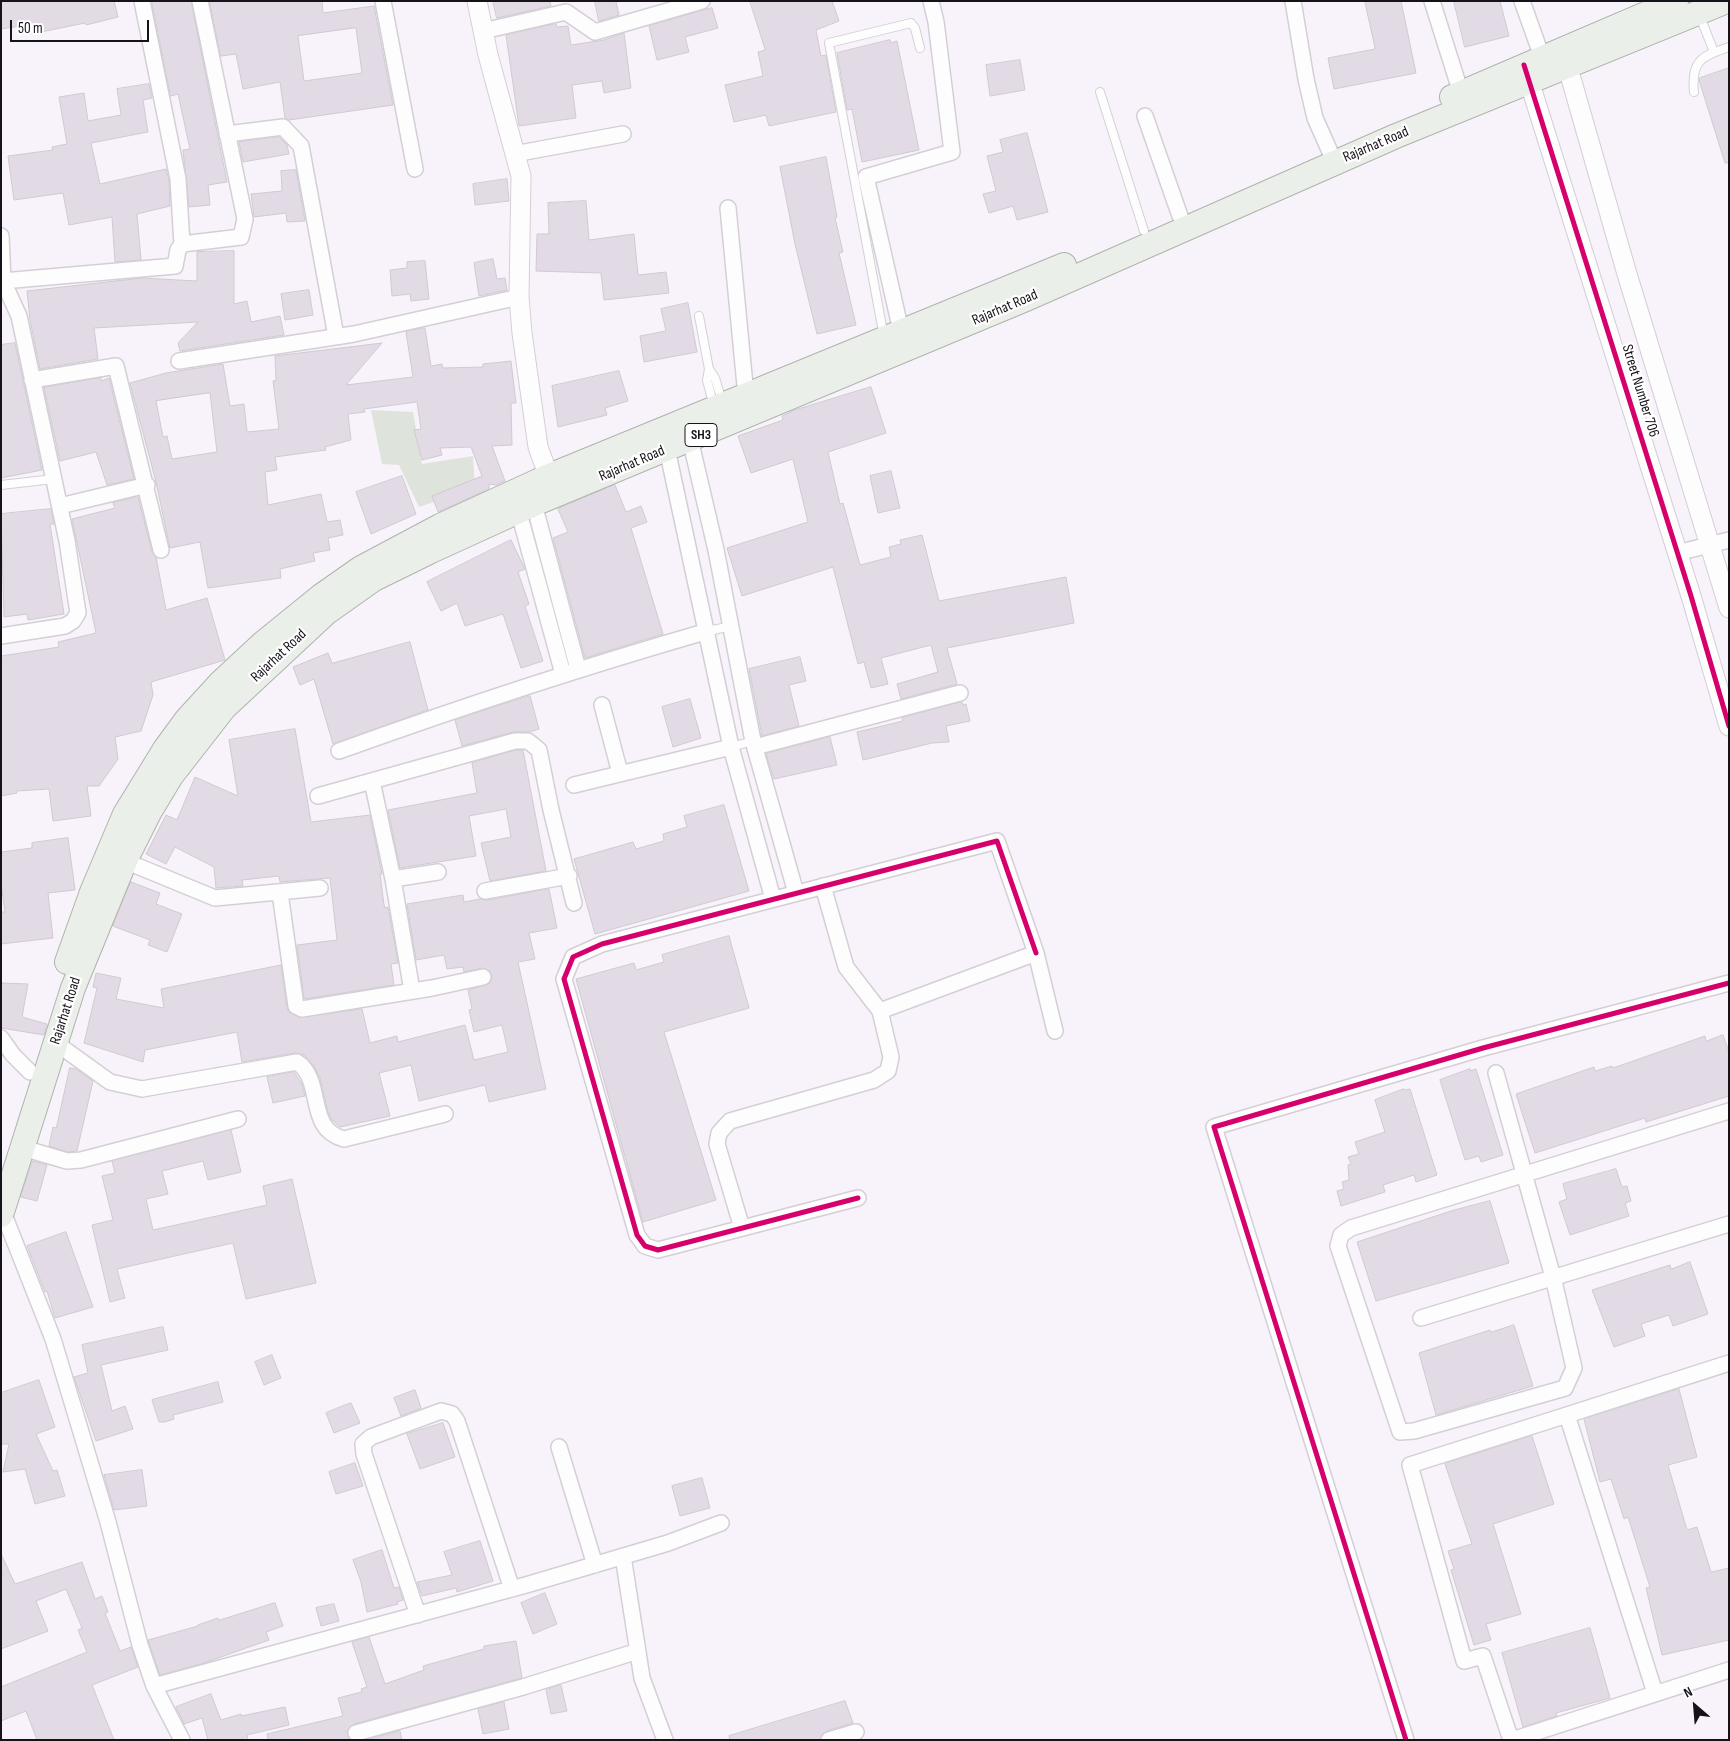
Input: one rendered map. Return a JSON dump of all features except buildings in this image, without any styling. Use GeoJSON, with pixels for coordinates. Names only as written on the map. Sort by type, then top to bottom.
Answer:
{"type":"FeatureCollection","features":[{"type":"Feature","properties":{"kind":"main road","name":"Rajarhat Road"},"geometry":{"type":"LineString","coordinates":[[1,1163],[92,892],[121,821],[165,749],[188,719],[220,683],[263,643],[321,596],[361,568],[440,526],[540,497],[667,449],[1018,303],[1332,157],[1545,64],[1676,1]]}},
{"type":"Feature","properties":{"kind":"main road","name":"Rajarhat Road"},"geometry":{"type":"LineString","coordinates":[[2,1211],[73,988],[125,861],[150,811],[171,776],[224,708],[298,637],[326,613],[374,580],[719,407],[1180,216],[1332,157],[1461,93],[1699,13],[1727,1]]}},
{"type":"Feature","properties":{"kind":"street"},"geometry":{"type":"LineString","coordinates":[[3,280],[175,266],[178,250],[182,244],[178,179],[142,1]]}},
{"type":"Feature","properties":{"kind":"street"},"geometry":{"type":"LineString","coordinates":[[182,244],[241,237],[245,219],[200,1]]}},
{"type":"Feature","properties":{"kind":"street"},"geometry":{"type":"LineString","coordinates":[[384,1],[415,170]]}},
{"type":"Feature","properties":{"kind":"street"},"geometry":{"type":"LineString","coordinates":[[477,1],[521,176],[518,298],[538,447],[540,497],[571,671]]}},
{"type":"Feature","properties":{"kind":"street"},"geometry":{"type":"LineString","coordinates":[[483,31],[566,12],[595,32],[702,1]]}},
{"type":"Feature","properties":{"kind":"street"},"geometry":{"type":"LineString","coordinates":[[893,335],[866,177],[952,152],[936,22],[931,1]]}},
{"type":"Feature","properties":{"kind":"street"},"geometry":{"type":"LineString","coordinates":[[1293,1],[1306,79],[1316,118],[1332,157]]}},
{"type":"Feature","properties":{"kind":"street"},"geometry":{"type":"LineString","coordinates":[[1432,1],[1461,93]]}},
{"type":"Feature","properties":{"kind":"street"},"geometry":{"type":"LineString","coordinates":[[1522,1],[1626,274],[1729,608]]}},
{"type":"Feature","properties":{"kind":"street","name":"Street Number 706"},"geometry":{"type":"LineString","coordinates":[[1545,64],[1677,553],[1729,726]]}},
{"type":"Feature","properties":{"kind":"street"},"geometry":{"type":"LineString","coordinates":[[1145,116],[1180,216]]}},
{"type":"Feature","properties":{"kind":"street"},"geometry":{"type":"LineString","coordinates":[[227,134],[274,126],[283,127],[300,146],[336,336]]}},
{"type":"Feature","properties":{"kind":"street"},"geometry":{"type":"LineString","coordinates":[[514,154],[623,134]]}},
{"type":"Feature","properties":{"kind":"street"},"geometry":{"type":"LineString","coordinates":[[728,208],[746,396]]}},
{"type":"Feature","properties":{"kind":"street"},"geometry":{"type":"LineString","coordinates":[[1,236],[3,280],[19,316],[60,506],[78,613],[73,621],[65,626],[1,636]]}},
{"type":"Feature","properties":{"kind":"street"},"geometry":{"type":"LineString","coordinates":[[179,361],[336,336],[518,298]]}},
{"type":"Feature","properties":{"kind":"street"},"geometry":{"type":"LineString","coordinates":[[32,380],[116,366],[147,485],[161,550]]}},
{"type":"Feature","properties":{"kind":"street"},"geometry":{"type":"LineString","coordinates":[[690,439],[708,512],[732,626],[754,744],[796,893]]}},
{"type":"Feature","properties":{"kind":"street"},"geometry":{"type":"LineString","coordinates":[[667,449],[681,518],[708,631],[731,747],[773,899]]}},
{"type":"Feature","properties":{"kind":"street"},"geometry":{"type":"LineString","coordinates":[[60,506],[147,485]]}},
{"type":"Feature","properties":{"kind":"street"},"geometry":{"type":"LineString","coordinates":[[681,518],[708,512]]}},
{"type":"Feature","properties":{"kind":"street"},"geometry":{"type":"LineString","coordinates":[[1677,553],[1729,540]]}},
{"type":"Feature","properties":{"kind":"street"},"geometry":{"type":"LineString","coordinates":[[340,751],[441,714],[571,671],[708,631]]}},
{"type":"Feature","properties":{"kind":"street"},"geometry":{"type":"LineString","coordinates":[[754,744],[960,693]]}},
{"type":"Feature","properties":{"kind":"street"},"geometry":{"type":"LineString","coordinates":[[602,705],[620,773]]}},
{"type":"Feature","properties":{"kind":"street"},"geometry":{"type":"LineString","coordinates":[[318,796],[515,741],[528,741],[540,750],[551,810],[569,876],[574,903]]}},
{"type":"Feature","properties":{"kind":"street"},"geometry":{"type":"LineString","coordinates":[[574,785],[731,747]]}},
{"type":"Feature","properties":{"kind":"street"},"geometry":{"type":"LineString","coordinates":[[372,781],[393,880],[412,991]]}},
{"type":"Feature","properties":{"kind":"street"},"geometry":{"type":"LineString","coordinates":[[858,1198],[658,1250],[645,1246],[637,1235],[564,979],[573,957],[602,944],[997,841],[1036,953],[1055,1031]]}},
{"type":"Feature","properties":{"kind":"street"},"geometry":{"type":"LineString","coordinates":[[125,861],[215,898],[320,888]]}},
{"type":"Feature","properties":{"kind":"street"},"geometry":{"type":"LineString","coordinates":[[393,880],[438,872]]}},
{"type":"Feature","properties":{"kind":"street"},"geometry":{"type":"LineString","coordinates":[[485,891],[569,876]]}},
{"type":"Feature","properties":{"kind":"street"},"geometry":{"type":"LineString","coordinates":[[742,1228],[717,1144],[719,1133],[730,1121],[874,1080],[888,1071],[890,1057],[880,1011],[846,967],[823,886]]}},
{"type":"Feature","properties":{"kind":"street"},"geometry":{"type":"LineString","coordinates":[[280,893],[296,1006],[302,1009],[483,977]]}},
{"type":"Feature","properties":{"kind":"street"},"geometry":{"type":"LineString","coordinates":[[880,1011],[1036,953]]}},
{"type":"Feature","properties":{"kind":"street"},"geometry":{"type":"LineString","coordinates":[[1406,1740],[1214,1127],[1483,1048],[1729,984]]}},
{"type":"Feature","properties":{"kind":"street"},"geometry":{"type":"LineString","coordinates":[[1,1038],[13,1055],[30,1072]]}},
{"type":"Feature","properties":{"kind":"street"},"geometry":{"type":"LineString","coordinates":[[56,1043],[110,1082],[142,1089],[297,1062],[303,1066],[307,1074],[325,1130],[334,1136],[344,1139],[445,1114]]}},
{"type":"Feature","properties":{"kind":"street"},"geometry":{"type":"LineString","coordinates":[[1496,1073],[1526,1173],[1574,1368],[1565,1388],[1414,1432],[1400,1432],[1338,1246],[1341,1235],[1351,1228],[1526,1173],[1729,1111]]}},
{"type":"Feature","properties":{"kind":"street"},"geometry":{"type":"LineString","coordinates":[[22,1148],[67,1161],[81,1160],[238,1119]]}},
{"type":"Feature","properties":{"kind":"street"},"geometry":{"type":"LineString","coordinates":[[2,1211],[53,1339],[108,1522],[140,1645],[154,1686],[182,1740]]}},
{"type":"Feature","properties":{"kind":"street"},"geometry":{"type":"LineString","coordinates":[[1421,1318],[1729,1224]]}},
{"type":"Feature","properties":{"kind":"street"},"geometry":{"type":"LineString","coordinates":[[1729,1363],[1410,1465],[1464,1661],[1483,1656],[1511,1740],[1729,1670]]}},
{"type":"Feature","properties":{"kind":"street"},"geometry":{"type":"LineString","coordinates":[[418,1614],[364,1454],[363,1444],[371,1436],[441,1411],[452,1414],[457,1421],[512,1589]]}},
{"type":"Feature","properties":{"kind":"street"},"geometry":{"type":"LineString","coordinates":[[1567,1415],[1654,1693]]}},
{"type":"Feature","properties":{"kind":"street"},"geometry":{"type":"LineString","coordinates":[[558,1447],[595,1565]]}},
{"type":"Feature","properties":{"kind":"street"},"geometry":{"type":"LineString","coordinates":[[154,1686],[512,1589],[668,1543],[721,1523]]}},
{"type":"Feature","properties":{"kind":"street"},"geometry":{"type":"LineString","coordinates":[[623,1556],[642,1678],[665,1740]]}},
{"type":"Feature","properties":{"kind":"street"},"geometry":{"type":"LineString","coordinates":[[356,1733],[523,1687],[638,1651]]}},
{"type":"Feature","properties":{"kind":"street"},"geometry":{"type":"LineString","coordinates":[[829,1740],[856,1732]]}},
{"type":"Feature","properties":{"kind":"lane"},"geometry":{"type":"LineString","coordinates":[[1699,13],[1714,52]]}},
{"type":"Feature","properties":{"kind":"lane"},"geometry":{"type":"LineString","coordinates":[[893,335],[829,43],[911,23],[915,28],[920,48]]}},
{"type":"Feature","properties":{"kind":"lane"},"geometry":{"type":"LineString","coordinates":[[1694,92],[1692,73],[1698,62],[1714,52],[1729,46]]}},
{"type":"Feature","properties":{"kind":"lane"},"geometry":{"type":"LineString","coordinates":[[1100,92],[1144,232]]}},
{"type":"Feature","properties":{"kind":"lane"},"geometry":{"type":"LineString","coordinates":[[698,316],[709,369],[707,380],[719,407]]}},
{"type":"Feature","properties":{"kind":"lane"},"geometry":{"type":"LineString","coordinates":[[1,485],[54,479]]}},
{"type":"Feature","properties":{"kind":"lane"},"geometry":{"type":"LineString","coordinates":[[708,631],[732,626]]}},
{"type":"Feature","properties":{"kind":"lane"},"geometry":{"type":"LineString","coordinates":[[731,747],[754,744]]}},
{"type":"Feature","properties":{"kind":"shaded area"},"geometry":{"type":"Polygon","coordinates":[[[371,410],[413,412],[422,464],[473,456],[475,488],[419,507],[399,465],[382,464],[371,410]]]}},
{"type":"Feature","properties":{"kind":"cycle path"},"geometry":{"type":"LineString","coordinates":[[1524,65],[1691,596],[1729,726]]}},
{"type":"Feature","properties":{"kind":"cycle path"},"geometry":{"type":"LineString","coordinates":[[858,1198],[658,1250],[645,1246],[637,1235],[564,979],[573,957],[602,944],[997,841],[1036,953]]}},
{"type":"Feature","properties":{"kind":"cycle path"},"geometry":{"type":"LineString","coordinates":[[1406,1740],[1214,1127],[1483,1048],[1729,983]]}}]}
